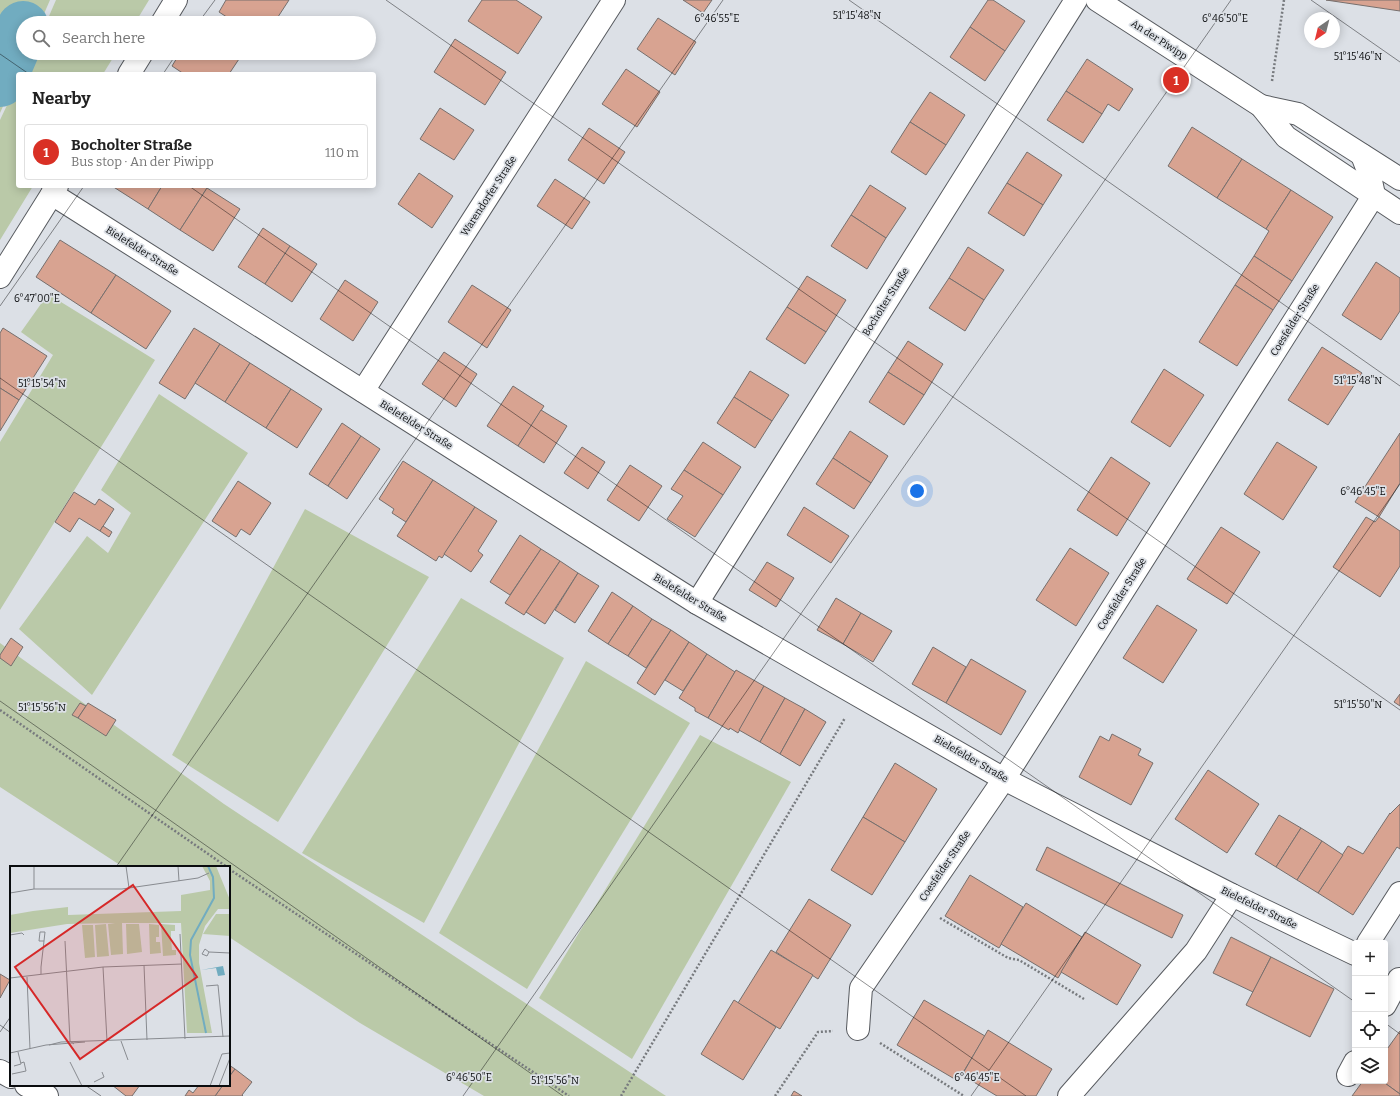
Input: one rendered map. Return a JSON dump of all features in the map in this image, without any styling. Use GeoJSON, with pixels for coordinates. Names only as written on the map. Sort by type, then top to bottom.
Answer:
{"type":"FeatureCollection","features":[{"type":"Feature","properties":{"kind":"street"},"geometry":{"type":"LineString","coordinates":[[166,16],[176,0]]}},
{"type":"Feature","properties":{"kind":"street","name":"Warendorfer Straße"},"geometry":{"type":"LineString","coordinates":[[363,391],[614,0]]}},
{"type":"Feature","properties":{"kind":"street","name":"Bocholter Straße"},"geometry":{"type":"LineString","coordinates":[[697,603],[1076,0]]}},
{"type":"Feature","properties":{"kind":"street","name":"An der Piwipp"},"geometry":{"type":"LineString","coordinates":[[1097,0],[1261,106],[1286,137],[1400,213]]}},
{"type":"Feature","properties":{"kind":"street"},"geometry":{"type":"LineString","coordinates":[[130,72],[138,60]]}},
{"type":"Feature","properties":{"kind":"street","name":"An der Piwipp"},"geometry":{"type":"LineString","coordinates":[[1261,106],[1298,114],[1400,179]]}},
{"type":"Feature","properties":{"kind":"street"},"geometry":{"type":"LineString","coordinates":[[1362,156],[1370,176],[1374,195]]}},
{"type":"Feature","properties":{"kind":"street"},"geometry":{"type":"LineString","coordinates":[[0,277],[55,190]]}},
{"type":"Feature","properties":{"kind":"street","name":"Bielefelder Straße"},"geometry":{"type":"LineString","coordinates":[[55,190],[363,391],[697,603],[1004,779],[1232,895],[1352,953]]}},
{"type":"Feature","properties":{"kind":"street","name":"Coesfelder Straße"},"geometry":{"type":"LineString","coordinates":[[858,1029],[861,988],[1004,779],[1374,195]]}},
{"type":"Feature","properties":{"kind":"street"},"geometry":{"type":"LineString","coordinates":[[1370,940],[1400,893]]}},
{"type":"Feature","properties":{"kind":"street"},"geometry":{"type":"LineString","coordinates":[[1069,1096],[1196,951],[1232,895]]}},
{"type":"Feature","properties":{"kind":"street"},"geometry":{"type":"LineString","coordinates":[[1388,997],[1395,977]]}},
{"type":"Feature","properties":{"kind":"street"},"geometry":{"type":"LineString","coordinates":[[0,1071],[10,1076]]}},
{"type":"Feature","properties":{"kind":"street"},"geometry":{"type":"LineString","coordinates":[[28,1086],[46,1096]]}},
{"type":"Feature","properties":{"kind":"path"},"geometry":{"type":"LineString","coordinates":[[1272,82],[1284,0]]}},
{"type":"Feature","properties":{"kind":"path"},"geometry":{"type":"LineString","coordinates":[[621,1096],[859,696]]}},
{"type":"Feature","properties":{"kind":"path"},"geometry":{"type":"LineString","coordinates":[[0,710],[225,866]]}},
{"type":"Feature","properties":{"kind":"path"},"geometry":{"type":"LineString","coordinates":[[230,869],[569,1096]]}},
{"type":"Feature","properties":{"kind":"path"},"geometry":{"type":"LineString","coordinates":[[918,905],[1008,958],[1019,960],[1084,999]]}},
{"type":"Feature","properties":{"kind":"path"},"geometry":{"type":"LineString","coordinates":[[775,1096],[818,1032],[858,1029],[964,1096]]}},
{"type":"Feature","properties":{"kind":"green space"},"geometry":{"type":"Polygon","coordinates":[[[0,0],[50,0],[43,16],[16,16],[16,60],[24,60],[18,72],[16,72],[16,77],[0,113],[0,0]]]}},
{"type":"Feature","properties":{"kind":"green space"},"geometry":{"type":"Polygon","coordinates":[[[56,0],[149,0],[139,16],[49,16],[56,0]]]}},
{"type":"Feature","properties":{"kind":"green space"},"geometry":{"type":"Polygon","coordinates":[[[29,60],[112,60],[104,72],[23,72],[29,60]]]}},
{"type":"Feature","properties":{"kind":"green space"},"geometry":{"type":"Polygon","coordinates":[[[16,86],[16,188],[32,188],[0,240],[0,120],[16,86]]]}},
{"type":"Feature","properties":{"kind":"green space"},"geometry":{"type":"Polygon","coordinates":[[[48,294],[155,360],[0,610],[0,442],[53,355],[21,332],[48,294]]]}},
{"type":"Feature","properties":{"kind":"green space"},"geometry":{"type":"Polygon","coordinates":[[[159,394],[248,453],[92,695],[19,629],[87,536],[108,553],[131,513],[101,490],[159,394]]]}},
{"type":"Feature","properties":{"kind":"green space"},"geometry":{"type":"Polygon","coordinates":[[[305,509],[429,577],[278,822],[172,755],[305,509]]]}},
{"type":"Feature","properties":{"kind":"green space"},"geometry":{"type":"Polygon","coordinates":[[[461,598],[564,658],[424,923],[302,853],[461,598]]]}},
{"type":"Feature","properties":{"kind":"green space"},"geometry":{"type":"Polygon","coordinates":[[[0,643],[224,804],[666,1096],[484,1096],[360,1023],[230,938],[230,866],[121,866],[0,787],[0,643]]]}},
{"type":"Feature","properties":{"kind":"green space"},"geometry":{"type":"Polygon","coordinates":[[[586,661],[690,723],[527,989],[439,933],[586,661]]]}},
{"type":"Feature","properties":{"kind":"green space"},"geometry":{"type":"Polygon","coordinates":[[[700,735],[791,782],[632,1059],[539,998],[700,735]]]}},
{"type":"Feature","properties":{"kind":"building"},"geometry":{"type":"Polygon","coordinates":[[[226,0],[289,0],[279,16],[225,16],[219,12],[226,0]]]}},
{"type":"Feature","properties":{"kind":"building"},"geometry":{"type":"Polygon","coordinates":[[[482,0],[516,0],[542,17],[518,54],[468,21],[482,0]]]}},
{"type":"Feature","properties":{"kind":"building"},"geometry":{"type":"Polygon","coordinates":[[[683,0],[712,0],[703,13],[683,0]]]}},
{"type":"Feature","properties":{"kind":"building"},"geometry":{"type":"Polygon","coordinates":[[[988,0],[993,0],[1025,21],[1005,51],[970,27],[988,0]]]}},
{"type":"Feature","properties":{"kind":"building"},"geometry":{"type":"Polygon","coordinates":[[[1326,0],[1400,0],[1400,11],[1326,0]]]}},
{"type":"Feature","properties":{"kind":"building"},"geometry":{"type":"Polygon","coordinates":[[[658,18],[696,42],[675,75],[637,49],[658,18]]]}},
{"type":"Feature","properties":{"kind":"building"},"geometry":{"type":"Polygon","coordinates":[[[970,27],[1005,51],[985,81],[950,57],[970,27]]]}},
{"type":"Feature","properties":{"kind":"building"},"geometry":{"type":"Polygon","coordinates":[[[455,39],[506,72],[485,105],[434,72],[455,39]]]}},
{"type":"Feature","properties":{"kind":"building"},"geometry":{"type":"Polygon","coordinates":[[[1087,59],[1133,89],[1119,111],[1108,104],[1102,114],[1066,91],[1087,59]]]}},
{"type":"Feature","properties":{"kind":"building"},"geometry":{"type":"Polygon","coordinates":[[[176,60],[238,60],[230,72],[181,72],[172,66],[176,60]]]}},
{"type":"Feature","properties":{"kind":"building"},"geometry":{"type":"Polygon","coordinates":[[[626,69],[660,92],[637,127],[602,104],[626,69]]]}},
{"type":"Feature","properties":{"kind":"building"},"geometry":{"type":"Polygon","coordinates":[[[1066,91],[1102,114],[1083,143],[1047,120],[1066,91]]]}},
{"type":"Feature","properties":{"kind":"building"},"geometry":{"type":"Polygon","coordinates":[[[930,92],[965,115],[946,145],[910,122],[930,92]]]}},
{"type":"Feature","properties":{"kind":"building"},"geometry":{"type":"Polygon","coordinates":[[[440,108],[474,130],[454,160],[420,139],[440,108]]]}},
{"type":"Feature","properties":{"kind":"building"},"geometry":{"type":"Polygon","coordinates":[[[910,122],[946,145],[926,175],[891,152],[910,122]]]}},
{"type":"Feature","properties":{"kind":"building"},"geometry":{"type":"Polygon","coordinates":[[[1192,127],[1242,159],[1217,198],[1168,166],[1192,127]]]}},
{"type":"Feature","properties":{"kind":"building"},"geometry":{"type":"Polygon","coordinates":[[[589,128],[625,152],[604,184],[568,160],[589,128]]]}},
{"type":"Feature","properties":{"kind":"building"},"geometry":{"type":"Polygon","coordinates":[[[1027,152],[1062,175],[1043,205],[1007,183],[1027,152]]]}},
{"type":"Feature","properties":{"kind":"building"},"geometry":{"type":"Polygon","coordinates":[[[1242,159],[1291,190],[1266,229],[1217,198],[1242,159]]]}},
{"type":"Feature","properties":{"kind":"building"},"geometry":{"type":"Polygon","coordinates":[[[419,173],[453,196],[432,228],[398,204],[419,173]]]}},
{"type":"Feature","properties":{"kind":"building"},"geometry":{"type":"Polygon","coordinates":[[[555,179],[590,202],[572,229],[537,206],[555,179]]]}},
{"type":"Feature","properties":{"kind":"building"},"geometry":{"type":"Polygon","coordinates":[[[1007,183],[1043,205],[1024,236],[988,213],[1007,183]]]}},
{"type":"Feature","properties":{"kind":"building"},"geometry":{"type":"Polygon","coordinates":[[[870,185],[906,208],[886,238],[851,215],[870,185]]]}},
{"type":"Feature","properties":{"kind":"building"},"geometry":{"type":"Polygon","coordinates":[[[115,188],[161,188],[148,209],[115,188]]]}},
{"type":"Feature","properties":{"kind":"building"},"geometry":{"type":"Polygon","coordinates":[[[161,188],[207,188],[180,230],[148,209],[161,188]]]}},
{"type":"Feature","properties":{"kind":"building"},"geometry":{"type":"Polygon","coordinates":[[[207,188],[240,209],[213,251],[180,230],[207,188]]]}},
{"type":"Feature","properties":{"kind":"building"},"geometry":{"type":"Polygon","coordinates":[[[1291,190],[1333,217],[1292,281],[1254,256],[1269,231],[1266,229],[1291,190]]]}},
{"type":"Feature","properties":{"kind":"building"},"geometry":{"type":"Polygon","coordinates":[[[851,215],[886,238],[867,269],[831,246],[851,215]]]}},
{"type":"Feature","properties":{"kind":"building"},"geometry":{"type":"Polygon","coordinates":[[[263,228],[290,246],[265,284],[238,267],[263,228]]]}},
{"type":"Feature","properties":{"kind":"building"},"geometry":{"type":"Polygon","coordinates":[[[60,240],[116,275],[91,313],[36,277],[60,240]]]}},
{"type":"Feature","properties":{"kind":"building"},"geometry":{"type":"Polygon","coordinates":[[[290,246],[317,264],[292,302],[265,284],[290,246]]]}},
{"type":"Feature","properties":{"kind":"building"},"geometry":{"type":"Polygon","coordinates":[[[968,247],[1004,270],[984,300],[949,278],[968,247]]]}},
{"type":"Feature","properties":{"kind":"building"},"geometry":{"type":"Polygon","coordinates":[[[1254,256],[1292,281],[1273,310],[1235,285],[1254,256]]]}},
{"type":"Feature","properties":{"kind":"building"},"geometry":{"type":"Polygon","coordinates":[[[1376,262],[1400,278],[1400,311],[1381,340],[1342,315],[1376,262]]]}},
{"type":"Feature","properties":{"kind":"building"},"geometry":{"type":"Polygon","coordinates":[[[116,275],[171,311],[146,349],[91,313],[116,275]]]}},
{"type":"Feature","properties":{"kind":"building"},"geometry":{"type":"Polygon","coordinates":[[[807,276],[846,300],[826,332],[787,307],[807,276]]]}},
{"type":"Feature","properties":{"kind":"building"},"geometry":{"type":"Polygon","coordinates":[[[949,278],[984,300],[965,331],[929,308],[949,278]]]}},
{"type":"Feature","properties":{"kind":"building"},"geometry":{"type":"Polygon","coordinates":[[[345,280],[378,302],[353,341],[320,319],[345,280]]]}},
{"type":"Feature","properties":{"kind":"building"},"geometry":{"type":"Polygon","coordinates":[[[472,285],[511,310],[487,348],[448,322],[472,285]]]}},
{"type":"Feature","properties":{"kind":"building"},"geometry":{"type":"Polygon","coordinates":[[[1235,285],[1273,310],[1237,366],[1199,342],[1235,285]]]}},
{"type":"Feature","properties":{"kind":"building"},"geometry":{"type":"Polygon","coordinates":[[[787,307],[826,332],[805,364],[766,339],[787,307]]]}},
{"type":"Feature","properties":{"kind":"building"},"geometry":{"type":"Polygon","coordinates":[[[3,328],[47,356],[19,400],[0,388],[0,333],[3,328]]]}},
{"type":"Feature","properties":{"kind":"building"},"geometry":{"type":"Polygon","coordinates":[[[194,328],[220,344],[185,399],[159,383],[194,328]]]}},
{"type":"Feature","properties":{"kind":"building"},"geometry":{"type":"Polygon","coordinates":[[[908,341],[943,364],[924,395],[888,372],[908,341]]]}},
{"type":"Feature","properties":{"kind":"building"},"geometry":{"type":"Polygon","coordinates":[[[220,344],[250,363],[225,402],[195,383],[220,344]]]}},
{"type":"Feature","properties":{"kind":"building"},"geometry":{"type":"Polygon","coordinates":[[[1322,347],[1362,373],[1328,425],[1288,400],[1322,347]]]}},
{"type":"Feature","properties":{"kind":"building"},"geometry":{"type":"Polygon","coordinates":[[[444,352],[477,374],[456,407],[422,384],[444,352]]]}},
{"type":"Feature","properties":{"kind":"building"},"geometry":{"type":"Polygon","coordinates":[[[250,363],[291,389],[266,428],[225,402],[250,363]]]}},
{"type":"Feature","properties":{"kind":"building"},"geometry":{"type":"Polygon","coordinates":[[[1164,369],[1204,395],[1170,447],[1131,422],[1164,369]]]}},
{"type":"Feature","properties":{"kind":"building"},"geometry":{"type":"Polygon","coordinates":[[[750,371],[789,395],[772,421],[734,397],[750,371]]]}},
{"type":"Feature","properties":{"kind":"building"},"geometry":{"type":"Polygon","coordinates":[[[888,372],[924,395],[904,425],[869,402],[888,372]]]}},
{"type":"Feature","properties":{"kind":"building"},"geometry":{"type":"Polygon","coordinates":[[[513,386],[544,406],[518,446],[487,426],[513,386]]]}},
{"type":"Feature","properties":{"kind":"building"},"geometry":{"type":"Polygon","coordinates":[[[0,388],[19,400],[0,431],[0,388]]]}},
{"type":"Feature","properties":{"kind":"building"},"geometry":{"type":"Polygon","coordinates":[[[291,389],[322,409],[297,448],[266,428],[291,389]]]}},
{"type":"Feature","properties":{"kind":"building"},"geometry":{"type":"Polygon","coordinates":[[[734,397],[772,421],[755,448],[717,423],[734,397]]]}},
{"type":"Feature","properties":{"kind":"building"},"geometry":{"type":"Polygon","coordinates":[[[541,410],[567,426],[544,463],[518,446],[541,410]]]}},
{"type":"Feature","properties":{"kind":"building"},"geometry":{"type":"Polygon","coordinates":[[[342,423],[361,436],[328,486],[309,474],[342,423]]]}},
{"type":"Feature","properties":{"kind":"building"},"geometry":{"type":"Polygon","coordinates":[[[850,431],[888,456],[871,483],[833,458],[850,431]]]}},
{"type":"Feature","properties":{"kind":"building"},"geometry":{"type":"Polygon","coordinates":[[[1400,433],[1400,483],[1379,517],[1355,502],[1400,433]]]}},
{"type":"Feature","properties":{"kind":"building"},"geometry":{"type":"Polygon","coordinates":[[[361,436],[380,449],[347,499],[328,486],[361,436]]]}},
{"type":"Feature","properties":{"kind":"building"},"geometry":{"type":"Polygon","coordinates":[[[703,442],[741,467],[723,495],[684,470],[703,442]]]}},
{"type":"Feature","properties":{"kind":"building"},"geometry":{"type":"Polygon","coordinates":[[[1277,442],[1317,467],[1283,520],[1244,494],[1277,442]]]}},
{"type":"Feature","properties":{"kind":"building"},"geometry":{"type":"Polygon","coordinates":[[[582,447],[605,462],[588,489],[564,473],[582,447]]]}},
{"type":"Feature","properties":{"kind":"building"},"geometry":{"type":"Polygon","coordinates":[[[1111,457],[1150,483],[1117,536],[1077,510],[1111,457]]]}},
{"type":"Feature","properties":{"kind":"building"},"geometry":{"type":"Polygon","coordinates":[[[833,458],[871,483],[854,509],[816,484],[833,458]]]}},
{"type":"Feature","properties":{"kind":"building"},"geometry":{"type":"Polygon","coordinates":[[[403,461],[433,480],[406,522],[392,513],[394,509],[379,499],[403,461]]]}},
{"type":"Feature","properties":{"kind":"building"},"geometry":{"type":"Polygon","coordinates":[[[630,465],[662,486],[639,521],[607,500],[630,465]]]}},
{"type":"Feature","properties":{"kind":"building"},"geometry":{"type":"Polygon","coordinates":[[[684,470],[723,495],[695,537],[667,519],[683,496],[671,489],[684,470]]]}},
{"type":"Feature","properties":{"kind":"building"},"geometry":{"type":"Polygon","coordinates":[[[433,480],[475,507],[442,558],[439,556],[436,561],[397,536],[433,480]]]}},
{"type":"Feature","properties":{"kind":"building"},"geometry":{"type":"Polygon","coordinates":[[[238,481],[271,503],[250,535],[241,529],[236,537],[212,521],[238,481]]]}},
{"type":"Feature","properties":{"kind":"building"},"geometry":{"type":"Polygon","coordinates":[[[74,492],[95,505],[99,499],[114,509],[100,531],[79,518],[70,532],[55,522],[74,492]]]}},
{"type":"Feature","properties":{"kind":"building"},"geometry":{"type":"Polygon","coordinates":[[[475,507],[497,521],[478,551],[483,555],[471,572],[444,554],[475,507]]]}},
{"type":"Feature","properties":{"kind":"building"},"geometry":{"type":"Polygon","coordinates":[[[804,507],[849,536],[831,563],[787,535],[804,507]]]}},
{"type":"Feature","properties":{"kind":"building"},"geometry":{"type":"Polygon","coordinates":[[[1366,517],[1375,522],[1379,517],[1400,531],[1400,566],[1380,597],[1333,567],[1366,517]]]}},
{"type":"Feature","properties":{"kind":"building"},"geometry":{"type":"Polygon","coordinates":[[[103,526],[112,532],[109,537],[100,531],[103,526]]]}},
{"type":"Feature","properties":{"kind":"building"},"geometry":{"type":"Polygon","coordinates":[[[1221,527],[1260,552],[1227,604],[1187,579],[1221,527]]]}},
{"type":"Feature","properties":{"kind":"building"},"geometry":{"type":"Polygon","coordinates":[[[520,535],[541,549],[510,595],[490,582],[520,535]]]}},
{"type":"Feature","properties":{"kind":"building"},"geometry":{"type":"Polygon","coordinates":[[[1070,548],[1109,573],[1076,626],[1036,600],[1070,548]]]}},
{"type":"Feature","properties":{"kind":"building"},"geometry":{"type":"Polygon","coordinates":[[[541,549],[560,561],[524,615],[505,603],[541,549]]]}},
{"type":"Feature","properties":{"kind":"building"},"geometry":{"type":"Polygon","coordinates":[[[560,561],[578,573],[545,624],[526,612],[560,561]]]}},
{"type":"Feature","properties":{"kind":"building"},"geometry":{"type":"Polygon","coordinates":[[[767,562],[794,578],[776,607],[749,590],[767,562]]]}},
{"type":"Feature","properties":{"kind":"building"},"geometry":{"type":"Polygon","coordinates":[[[578,573],[599,586],[575,623],[555,610],[578,573]]]}},
{"type":"Feature","properties":{"kind":"building"},"geometry":{"type":"Polygon","coordinates":[[[612,592],[633,606],[608,644],[588,631],[612,592]]]}},
{"type":"Feature","properties":{"kind":"building"},"geometry":{"type":"Polygon","coordinates":[[[836,598],[861,613],[843,644],[817,630],[836,598]]]}},
{"type":"Feature","properties":{"kind":"building"},"geometry":{"type":"Polygon","coordinates":[[[1157,605],[1197,630],[1163,683],[1123,658],[1157,605]]]}},
{"type":"Feature","properties":{"kind":"building"},"geometry":{"type":"Polygon","coordinates":[[[633,606],[652,619],[628,656],[608,644],[633,606]]]}},
{"type":"Feature","properties":{"kind":"building"},"geometry":{"type":"Polygon","coordinates":[[[861,613],[892,631],[873,662],[843,644],[861,613]]]}},
{"type":"Feature","properties":{"kind":"building"},"geometry":{"type":"Polygon","coordinates":[[[652,619],[671,630],[646,668],[628,656],[652,619]]]}},
{"type":"Feature","properties":{"kind":"building"},"geometry":{"type":"Polygon","coordinates":[[[671,630],[689,642],[655,695],[637,683],[671,630]]]}},
{"type":"Feature","properties":{"kind":"building"},"geometry":{"type":"Polygon","coordinates":[[[11,638],[23,647],[11,666],[0,658],[0,655],[11,638]]]}},
{"type":"Feature","properties":{"kind":"building"},"geometry":{"type":"Polygon","coordinates":[[[689,642],[707,654],[683,691],[665,680],[689,642]]]}},
{"type":"Feature","properties":{"kind":"building"},"geometry":{"type":"Polygon","coordinates":[[[933,647],[966,667],[946,703],[912,684],[933,647]]]}},
{"type":"Feature","properties":{"kind":"building"},"geometry":{"type":"Polygon","coordinates":[[[707,654],[735,672],[708,718],[695,711],[695,708],[679,698],[707,654]]]}},
{"type":"Feature","properties":{"kind":"building"},"geometry":{"type":"Polygon","coordinates":[[[971,659],[1026,691],[1001,735],[946,703],[971,659]]]}},
{"type":"Feature","properties":{"kind":"building"},"geometry":{"type":"Polygon","coordinates":[[[736,670],[764,686],[738,733],[730,728],[729,730],[708,718],[736,670]]]}},
{"type":"Feature","properties":{"kind":"building"},"geometry":{"type":"Polygon","coordinates":[[[764,686],[785,698],[760,742],[739,730],[764,686]]]}},
{"type":"Feature","properties":{"kind":"building"},"geometry":{"type":"Polygon","coordinates":[[[1400,694],[1400,706],[1394,702],[1400,694]]]}},
{"type":"Feature","properties":{"kind":"building"},"geometry":{"type":"Polygon","coordinates":[[[785,698],[805,709],[780,754],[760,742],[785,698]]]}},
{"type":"Feature","properties":{"kind":"building"},"geometry":{"type":"Polygon","coordinates":[[[80,703],[86,706],[78,718],[72,715],[80,703]]]}},
{"type":"Feature","properties":{"kind":"building"},"geometry":{"type":"Polygon","coordinates":[[[88,703],[116,720],[106,736],[78,718],[88,703]]]}},
{"type":"Feature","properties":{"kind":"building"},"geometry":{"type":"Polygon","coordinates":[[[805,709],[826,722],[800,766],[780,754],[805,709]]]}},
{"type":"Feature","properties":{"kind":"building"},"geometry":{"type":"Polygon","coordinates":[[[1112,734],[1141,749],[1138,755],[1153,763],[1131,805],[1079,777],[1100,736],[1109,741],[1112,734]]]}},
{"type":"Feature","properties":{"kind":"building"},"geometry":{"type":"Polygon","coordinates":[[[895,763],[937,789],[905,842],[863,817],[895,763]]]}},
{"type":"Feature","properties":{"kind":"building"},"geometry":{"type":"Polygon","coordinates":[[[1208,770],[1259,804],[1227,853],[1175,819],[1208,770]]]}},
{"type":"Feature","properties":{"kind":"building"},"geometry":{"type":"Polygon","coordinates":[[[1400,804],[1400,849],[1397,847],[1353,915],[1318,893],[1348,846],[1363,854],[1390,813],[1400,804]]]}},
{"type":"Feature","properties":{"kind":"building"},"geometry":{"type":"Polygon","coordinates":[[[1279,815],[1301,828],[1276,867],[1255,854],[1279,815]]]}},
{"type":"Feature","properties":{"kind":"building"},"geometry":{"type":"Polygon","coordinates":[[[863,817],[905,842],[872,895],[831,870],[863,817]]]}},
{"type":"Feature","properties":{"kind":"building"},"geometry":{"type":"Polygon","coordinates":[[[1301,828],[1322,841],[1297,880],[1276,867],[1301,828]]]}},
{"type":"Feature","properties":{"kind":"building"},"geometry":{"type":"Polygon","coordinates":[[[1322,841],[1343,855],[1318,893],[1297,880],[1322,841]]]}},
{"type":"Feature","properties":{"kind":"building"},"geometry":{"type":"Polygon","coordinates":[[[1047,847],[1183,915],[1172,938],[1036,870],[1047,847]]]}},
{"type":"Feature","properties":{"kind":"building"},"geometry":{"type":"Polygon","coordinates":[[[970,875],[1023,907],[999,948],[945,916],[970,875]]]}},
{"type":"Feature","properties":{"kind":"building"},"geometry":{"type":"Polygon","coordinates":[[[809,899],[851,925],[818,979],[776,952],[809,899]]]}},
{"type":"Feature","properties":{"kind":"building"},"geometry":{"type":"Polygon","coordinates":[[[1026,903],[1082,937],[1058,978],[1001,944],[1026,903]]]}},
{"type":"Feature","properties":{"kind":"building"},"geometry":{"type":"Polygon","coordinates":[[[1085,932],[1141,965],[1117,1005],[1061,972],[1085,932]]]}},
{"type":"Feature","properties":{"kind":"building"},"geometry":{"type":"Polygon","coordinates":[[[1231,937],[1271,957],[1253,992],[1213,973],[1231,937]]]}},
{"type":"Feature","properties":{"kind":"building"},"geometry":{"type":"Polygon","coordinates":[[[771,950],[813,975],[780,1029],[738,1003],[771,950]]]}},
{"type":"Feature","properties":{"kind":"building"},"geometry":{"type":"Polygon","coordinates":[[[1271,957],[1334,989],[1310,1037],[1246,1005],[1271,957]]]}},
{"type":"Feature","properties":{"kind":"building"},"geometry":{"type":"Polygon","coordinates":[[[0,974],[10,980],[0,998],[0,974]]]}},
{"type":"Feature","properties":{"kind":"building"},"geometry":{"type":"Polygon","coordinates":[[[734,1000],[776,1027],[743,1080],[701,1054],[734,1000]]]}},
{"type":"Feature","properties":{"kind":"building"},"geometry":{"type":"Polygon","coordinates":[[[924,1000],[985,1036],[958,1081],[897,1045],[924,1000]]]}},
{"type":"Feature","properties":{"kind":"building"},"geometry":{"type":"Polygon","coordinates":[[[988,1030],[1052,1069],[1036,1096],[997,1096],[962,1075],[988,1030]]]}},
{"type":"Feature","properties":{"kind":"building"},"geometry":{"type":"Polygon","coordinates":[[[1400,1031],[1400,1094],[1386,1084],[1388,1084],[1388,1048],[1400,1031]]]}},
{"type":"Feature","properties":{"kind":"building"},"geometry":{"type":"Polygon","coordinates":[[[230,1066],[235,1069],[230,1076],[230,1066]]]}},
{"type":"Feature","properties":{"kind":"building"},"geometry":{"type":"Polygon","coordinates":[[[235,1069],[252,1082],[242,1095],[243,1096],[215,1096],[222,1086],[230,1086],[230,1076],[235,1069]]]}},
{"type":"Feature","properties":{"kind":"building"},"geometry":{"type":"Polygon","coordinates":[[[1361,1084],[1386,1084],[1400,1094],[1400,1096],[1352,1096],[1361,1084]]]}},
{"type":"Feature","properties":{"kind":"building"},"geometry":{"type":"Polygon","coordinates":[[[113,1086],[139,1086],[132,1096],[126,1096],[113,1086]]]}},
{"type":"Feature","properties":{"kind":"building"},"geometry":{"type":"Polygon","coordinates":[[[198,1086],[222,1086],[215,1096],[185,1096],[189,1090],[193,1093],[198,1086]]]}},
{"type":"Feature","properties":{"kind":"building"},"geometry":{"type":"Polygon","coordinates":[[[794,1091],[802,1096],[791,1096],[794,1091]]]}},
{"type":"Feature","properties":{"kind":"waterway"},"geometry":{"type":"LineString","coordinates":[[0,81],[16,43]]}},
{"type":"Feature","properties":{"kind":"place","name":"Bocholter Straße"},"geometry":{"type":"Point","coordinates":[1176,80]}}]}
